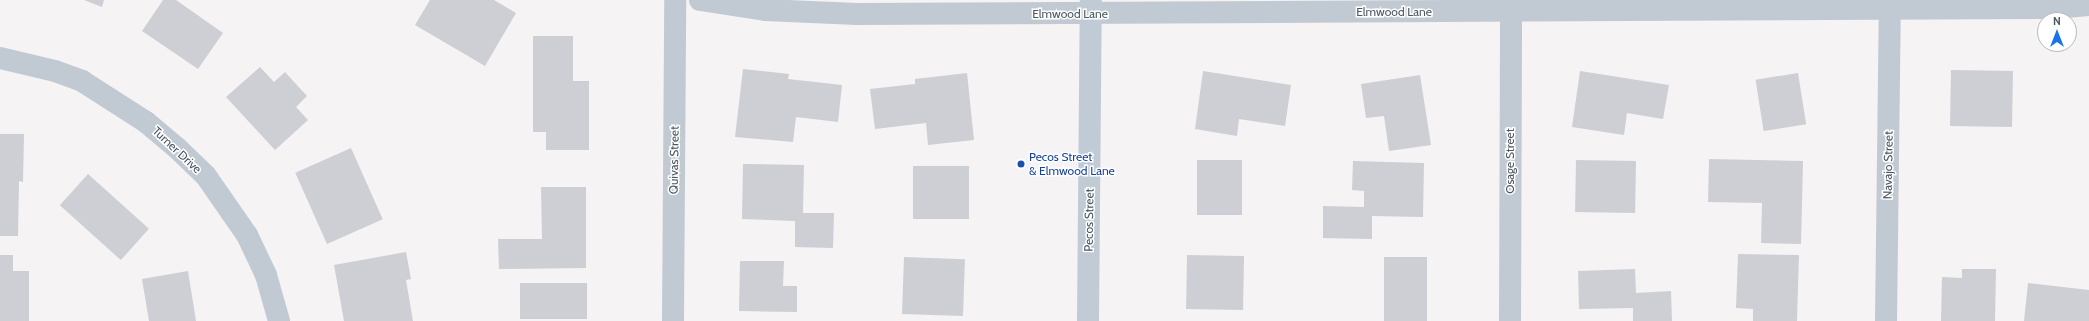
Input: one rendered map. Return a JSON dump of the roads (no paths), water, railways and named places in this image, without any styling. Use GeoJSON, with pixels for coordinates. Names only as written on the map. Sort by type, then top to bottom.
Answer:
{"type":"FeatureCollection","features":[{"type":"Feature","properties":{"kind":"main road","name":"Pecos Street"},"geometry":{"type":"LineString","coordinates":[[1088,321],[1091,7]]}},
{"type":"Feature","properties":{"kind":"street","name":"Quivas Street"},"geometry":{"type":"LineString","coordinates":[[673,321],[675,0]]}},
{"type":"Feature","properties":{"kind":"street","name":"Elmwood Lane"},"geometry":{"type":"LineString","coordinates":[[700,0],[765,10],[857,14],[1091,7],[1511,5],[2055,8],[2089,5]]}},
{"type":"Feature","properties":{"kind":"street","name":"Osage Street"},"geometry":{"type":"LineString","coordinates":[[1510,321],[1511,5]]}},
{"type":"Feature","properties":{"kind":"street","name":"Navajo Street"},"geometry":{"type":"LineString","coordinates":[[1886,321],[1890,8]]}},
{"type":"Feature","properties":{"kind":"street","name":"Turner Drive"},"geometry":{"type":"LineString","coordinates":[[0,58],[55,71],[82,81],[146,122],[177,148],[206,176],[247,235],[266,275],[279,321]]}},
{"type":"Feature","properties":{"kind":"place","name":"Pecos Street & Elmwood Lane"},"geometry":{"type":"Point","coordinates":[1021,164]}}]}
